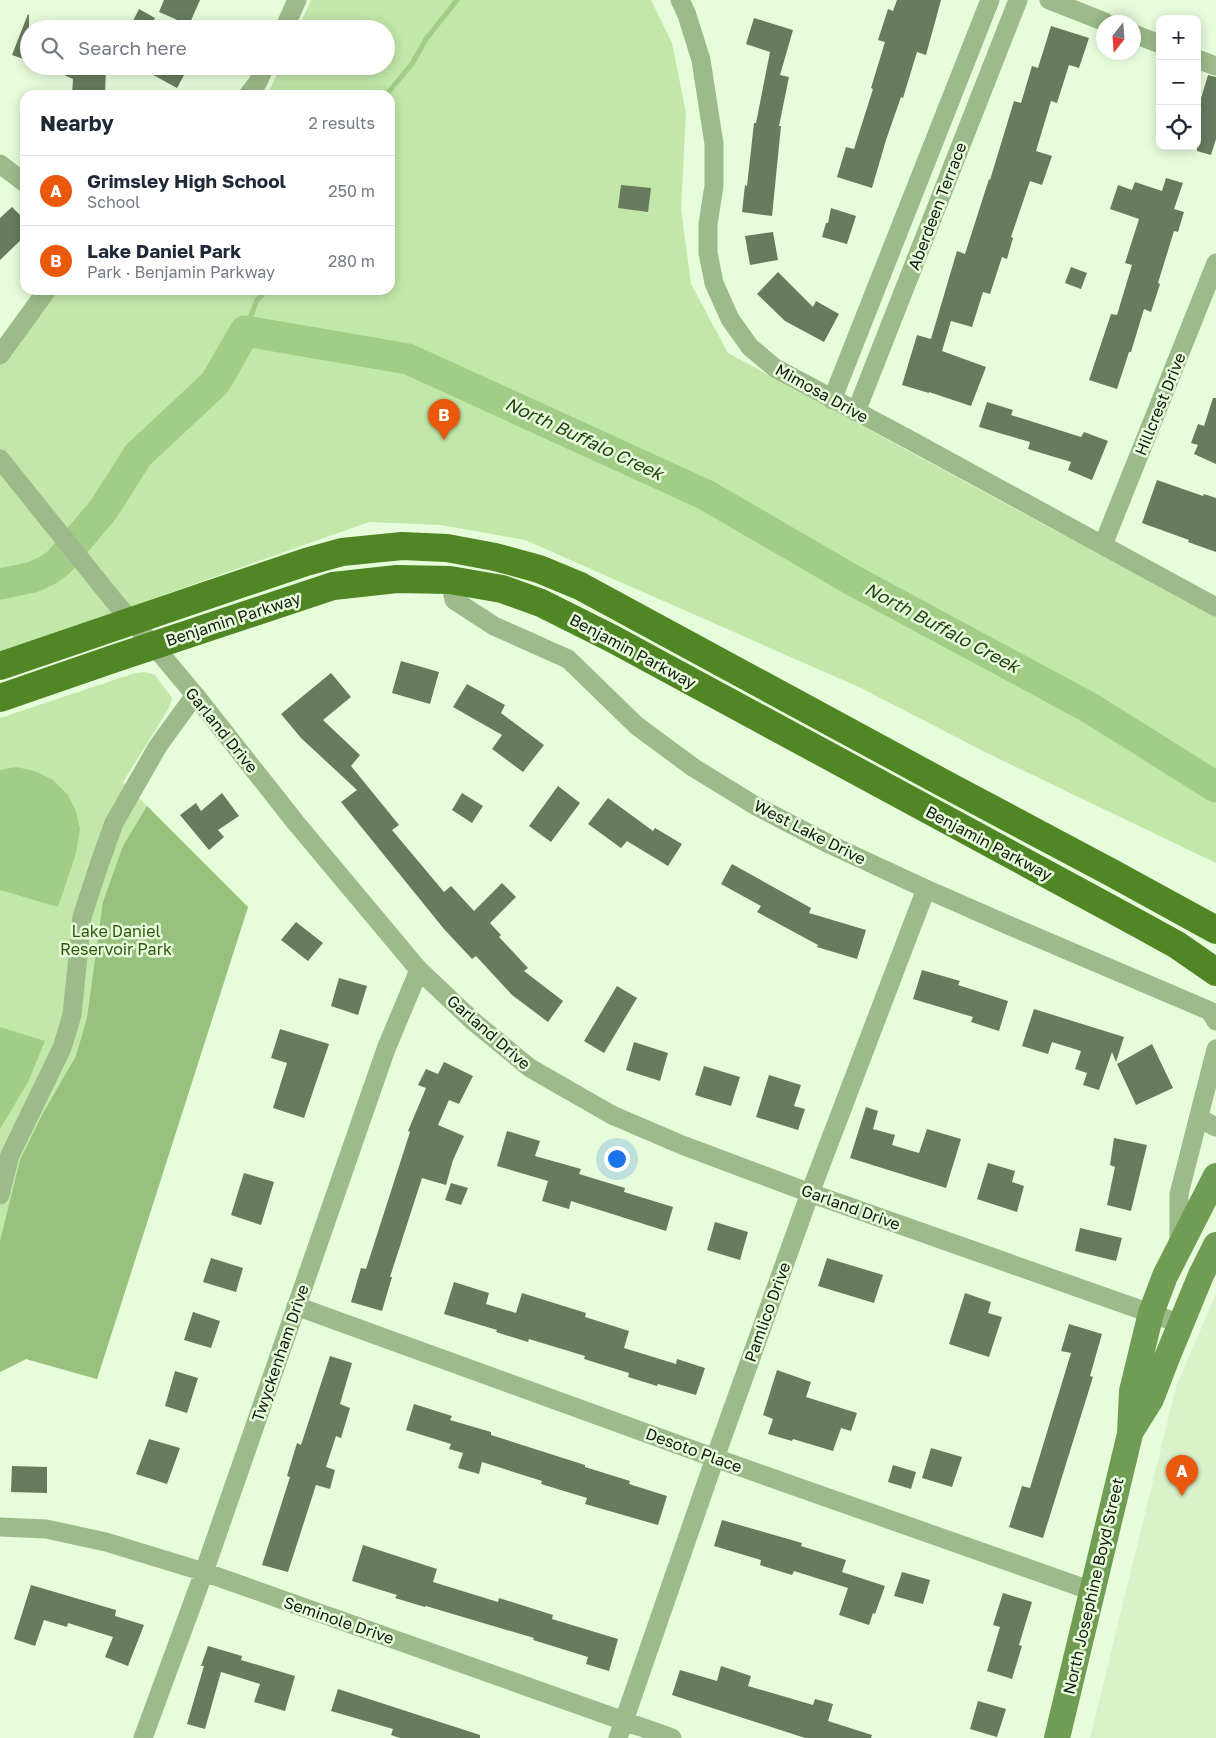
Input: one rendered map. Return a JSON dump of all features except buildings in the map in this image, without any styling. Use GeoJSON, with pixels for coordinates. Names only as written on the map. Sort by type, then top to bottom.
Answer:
{"type":"FeatureCollection","features":[{"type":"Feature","properties":{"kind":"main road","name":"Benjamin Parkway"},"geometry":{"type":"LineString","coordinates":[[0,666],[306,562],[342,552],[402,546],[447,548],[495,557],[539,569],[580,586],[1216,930]]}},
{"type":"Feature","properties":{"kind":"main road","name":"Benjamin Parkway"},"geometry":{"type":"LineString","coordinates":[[0,698],[333,586],[397,579],[450,580],[502,589],[541,603],[613,639],[1140,924],[1177,945],[1216,972]]}},
{"type":"Feature","properties":{"kind":"main road","name":"North Josephine Boyd Street"},"geometry":{"type":"LineString","coordinates":[[1057,1738],[1130,1434],[1132,1390],[1151,1313],[1165,1276],[1216,1176]]}},
{"type":"Feature","properties":{"kind":"main road","name":"North Josephine Boyd Street"},"geometry":{"type":"LineString","coordinates":[[1130,1434],[1152,1399],[1201,1275],[1216,1245]]}},
{"type":"Feature","properties":{"kind":"street"},"geometry":{"type":"LineString","coordinates":[[288,20],[297,0]]}},
{"type":"Feature","properties":{"kind":"street","name":"Mimosa Drive"},"geometry":{"type":"LineString","coordinates":[[680,0],[687,15],[701,60],[714,144],[714,186],[708,224],[708,253],[714,283],[730,319],[750,347],[775,368],[832,400],[1216,607]]}},
{"type":"Feature","properties":{"kind":"street","name":"Aberdeen Terrace"},"geometry":{"type":"LineString","coordinates":[[832,400],[990,0]]}},
{"type":"Feature","properties":{"kind":"street","name":"Aberdeen Terrace"},"geometry":{"type":"LineString","coordinates":[[856,412],[1018,0]]}},
{"type":"Feature","properties":{"kind":"street"},"geometry":{"type":"LineString","coordinates":[[1049,0],[1096,18]]}},
{"type":"Feature","properties":{"kind":"street"},"geometry":{"type":"LineString","coordinates":[[1141,37],[1156,42]]}},
{"type":"Feature","properties":{"kind":"street"},"geometry":{"type":"LineString","coordinates":[[1200,60],[1216,66]]}},
{"type":"Feature","properties":{"kind":"street"},"geometry":{"type":"LineString","coordinates":[[252,90],[261,75]]}},
{"type":"Feature","properties":{"kind":"street"},"geometry":{"type":"LineString","coordinates":[[0,164],[20,179]]}},
{"type":"Feature","properties":{"kind":"street","name":"Hillcrest Drive"},"geometry":{"type":"LineString","coordinates":[[1103,545],[1216,263]]}},
{"type":"Feature","properties":{"kind":"street"},"geometry":{"type":"LineString","coordinates":[[0,355],[42,295]]}},
{"type":"Feature","properties":{"kind":"street","name":"Garland Drive"},"geometry":{"type":"LineString","coordinates":[[0,459],[131,622],[154,646],[194,695],[296,824],[419,970],[474,1022],[530,1068],[612,1115],[682,1145],[810,1193],[1181,1324]]}},
{"type":"Feature","properties":{"kind":"street","name":"West Lake Drive"},"geometry":{"type":"LineString","coordinates":[[450,580],[454,600],[494,626],[568,659],[637,726],[694,768],[756,806],[829,844],[926,888],[1210,1011],[1216,1021]]}},
{"type":"Feature","properties":{"kind":"street"},"geometry":{"type":"LineString","coordinates":[[0,1195],[10,1155],[62,1048],[72,1015],[82,917],[114,823],[158,746],[194,695]]}},
{"type":"Feature","properties":{"kind":"street","name":"Pamlico Drive"},"geometry":{"type":"LineString","coordinates":[[621,1729],[810,1193],[926,888]]}},
{"type":"Feature","properties":{"kind":"street","name":"Twyckenham Drive"},"geometry":{"type":"LineString","coordinates":[[143,1738],[204,1572],[386,1049],[419,970]]}},
{"type":"Feature","properties":{"kind":"street"},"geometry":{"type":"LineString","coordinates":[[1179,1247],[1179,1194],[1200,1118],[1216,1049]]}},
{"type":"Feature","properties":{"kind":"street"},"geometry":{"type":"LineString","coordinates":[[1200,1118],[1216,1127]]}},
{"type":"Feature","properties":{"kind":"street","name":"Desoto Place"},"geometry":{"type":"LineString","coordinates":[[296,1306],[715,1458],[1092,1591]]}},
{"type":"Feature","properties":{"kind":"street","name":"Seminole Drive"},"geometry":{"type":"LineString","coordinates":[[0,1527],[46,1529],[106,1542],[204,1572],[621,1729],[672,1738]]}},
{"type":"Feature","properties":{"kind":"shaded area"},"geometry":{"type":"Polygon","coordinates":[[[16,767],[35,771],[53,780],[68,795],[76,811],[80,829],[76,853],[58,907],[0,890],[0,770],[16,767]]]}},
{"type":"Feature","properties":{"kind":"shaded area"},"geometry":{"type":"Polygon","coordinates":[[[0,1027],[45,1041],[28,1082],[0,1129],[0,1027]]]}},
{"type":"Feature","properties":{"kind":"shaded area"},"geometry":{"type":"Polygon","coordinates":[[[1216,1294],[1216,1738],[1090,1738],[1176,1387],[1216,1294]]]}},
{"type":"Feature","properties":{"kind":"green space"},"geometry":{"type":"Polygon","coordinates":[[[311,0],[651,0],[672,43],[686,113],[681,209],[691,284],[728,353],[1052,529],[1216,611],[1216,863],[987,753],[861,688],[525,540],[441,525],[369,522],[0,653],[0,358],[48,295],[395,295],[395,90],[269,90],[277,75],[395,75],[395,20],[302,20],[311,0]]]}},
{"type":"Feature","properties":{"kind":"green space","name":"Lake Daniel Reservoir Park"},"geometry":{"type":"Polygon","coordinates":[[[145,672],[155,675],[172,698],[169,708],[123,782],[248,907],[97,1379],[26,1359],[0,1372],[0,718],[135,673],[145,672]]]}},
{"type":"Feature","properties":{"kind":"green space"},"geometry":{"type":"Polygon","coordinates":[[[147,806],[248,907],[97,1379],[26,1359],[0,1372],[0,1241],[20,1160],[42,1115],[76,1056],[87,1018],[103,902],[123,846],[147,806]]]}},
{"type":"Feature","properties":{"kind":"waterway"},"geometry":{"type":"LineString","coordinates":[[390,90],[412,64],[426,39],[457,0]]}},
{"type":"Feature","properties":{"kind":"waterway"},"geometry":{"type":"LineString","coordinates":[[245,331],[257,300],[262,295]]}},
{"type":"Feature","properties":{"kind":"waterway","name":"North Buffalo Creek"},"geometry":{"type":"LineString","coordinates":[[0,584],[33,577],[59,562],[103,510],[138,455],[215,383],[245,331],[408,359],[706,495],[854,581],[1090,708],[1216,787]]}},
{"type":"Feature","properties":{"kind":"place","name":"Lake Daniel Park"},"geometry":{"type":"Point","coordinates":[444,440]}},
{"type":"Feature","properties":{"kind":"place","name":"Grimsley High School"},"geometry":{"type":"Point","coordinates":[1182,1496]}}]}
